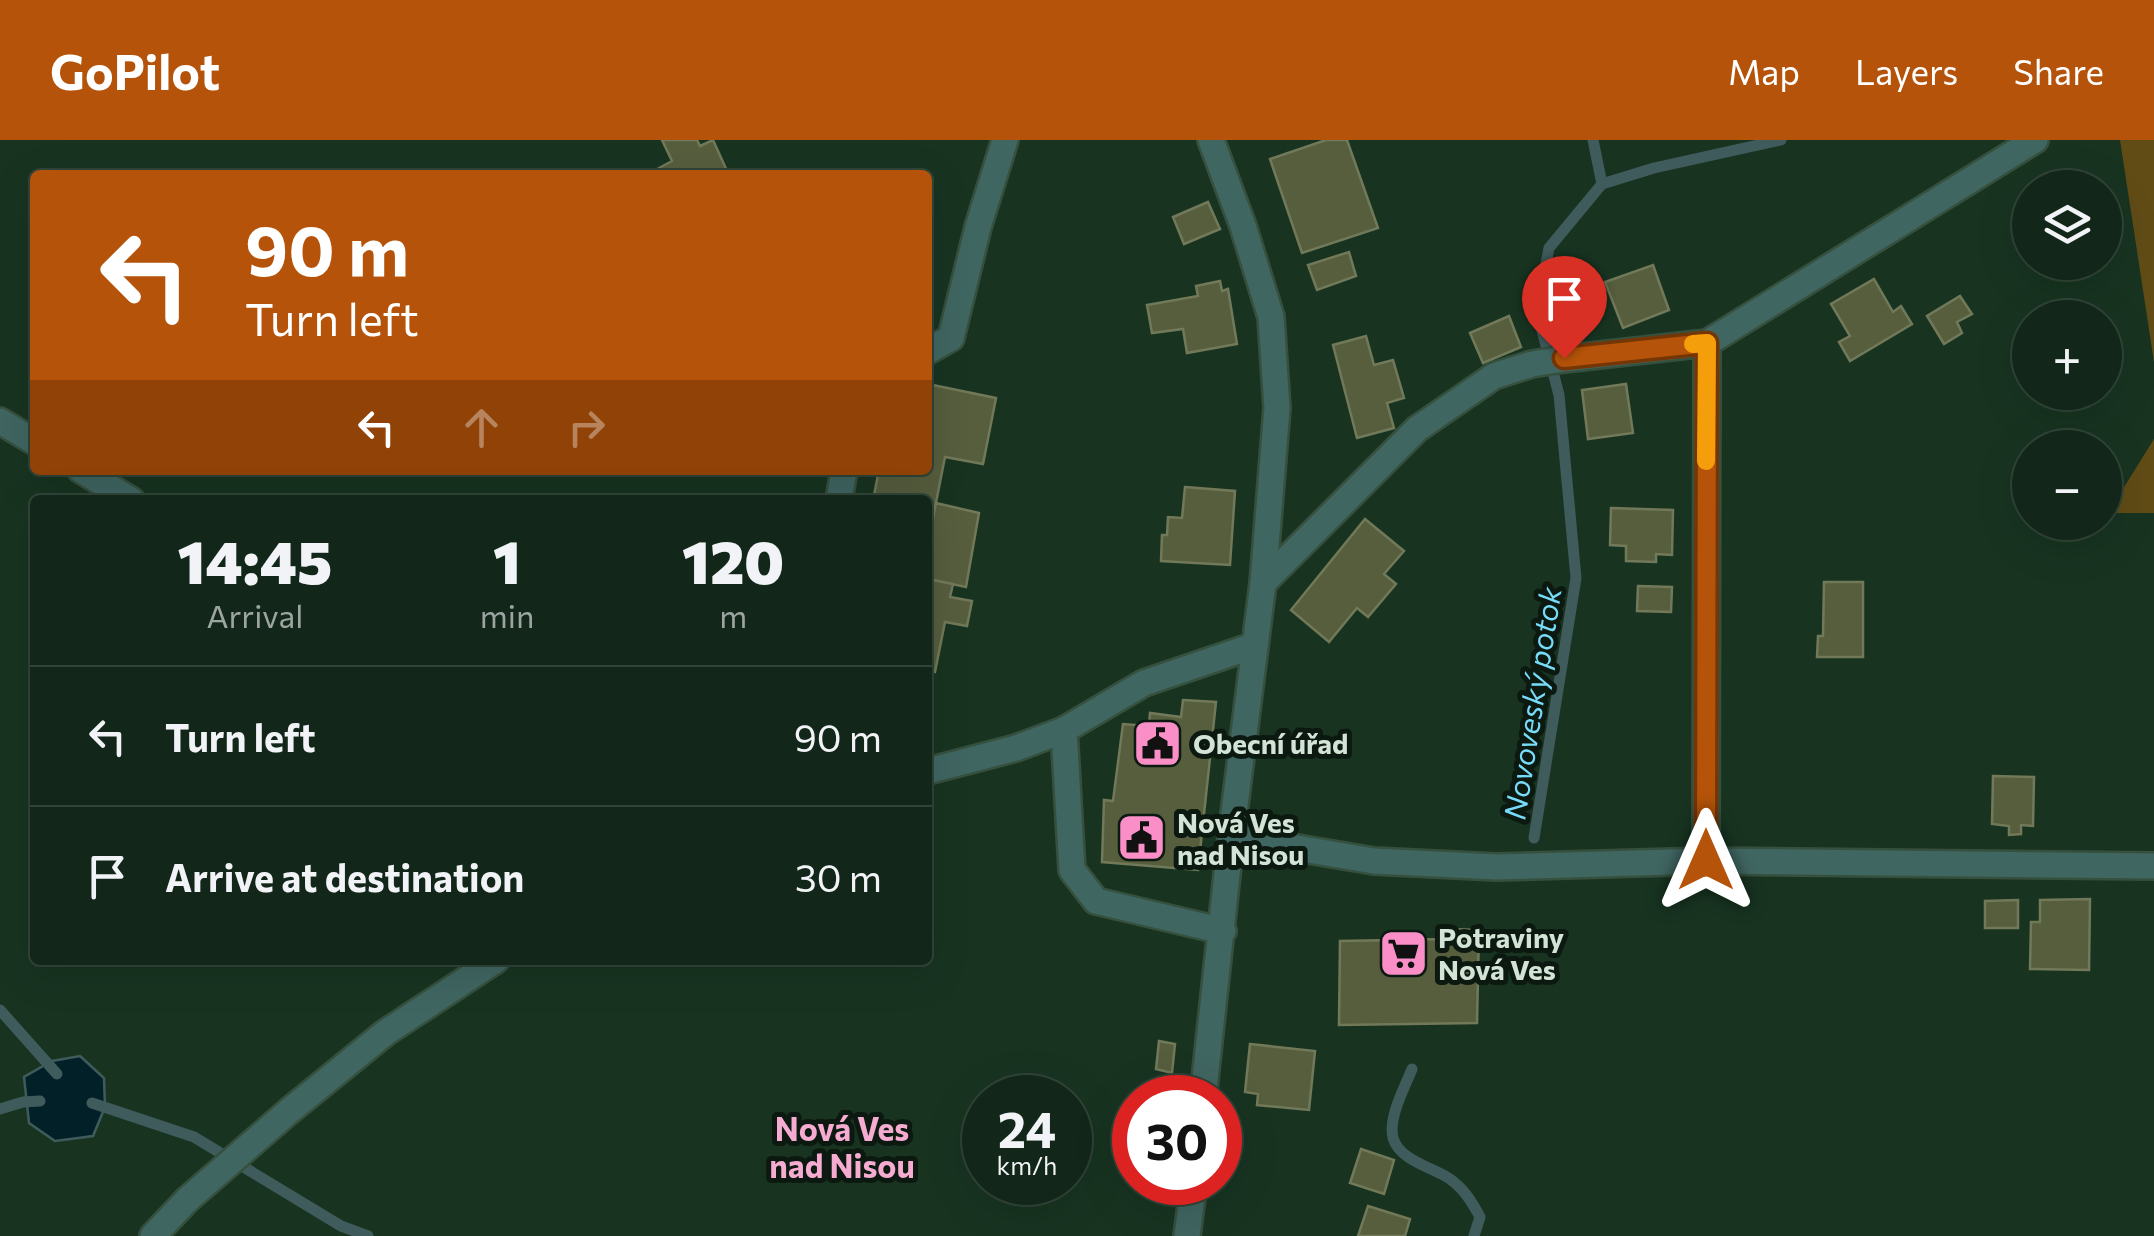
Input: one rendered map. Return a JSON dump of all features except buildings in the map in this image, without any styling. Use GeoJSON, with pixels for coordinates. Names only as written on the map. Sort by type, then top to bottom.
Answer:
{"type":"FeatureCollection","features":[{"type":"Feature","properties":{"kind":"street"},"geometry":{"type":"LineString","coordinates":[[932,349],[952,338],[978,227],[1005,140]]}},
{"type":"Feature","properties":{"kind":"street"},"geometry":{"type":"LineString","coordinates":[[1206,1075],[1263,583],[1277,408],[1271,317],[1211,140]]}},
{"type":"Feature","properties":{"kind":"street"},"geometry":{"type":"LineString","coordinates":[[1263,583],[1417,430],[1494,376],[1564,358],[1707,343],[2035,140]]}},
{"type":"Feature","properties":{"kind":"street"},"geometry":{"type":"LineString","coordinates":[[1706,860],[1707,343]]}},
{"type":"Feature","properties":{"kind":"street"},"geometry":{"type":"LineString","coordinates":[[0,421],[30,439]]}},
{"type":"Feature","properties":{"kind":"street"},"geometry":{"type":"LineString","coordinates":[[90,475],[123,495]]}},
{"type":"Feature","properties":{"kind":"street"},"geometry":{"type":"LineString","coordinates":[[932,770],[1016,748],[1064,730],[1144,683],[1253,646]]}},
{"type":"Feature","properties":{"kind":"street"},"geometry":{"type":"LineString","coordinates":[[1064,730],[1072,870],[1096,901],[1223,931]]}},
{"type":"Feature","properties":{"kind":"street"},"geometry":{"type":"LineString","coordinates":[[1231,837],[1374,862],[1496,867],[1706,860],[2154,866]]}},
{"type":"Feature","properties":{"kind":"street"},"geometry":{"type":"LineString","coordinates":[[153,1236],[216,1174],[385,1033],[488,965]]}},
{"type":"Feature","properties":{"kind":"street"},"geometry":{"type":"LineString","coordinates":[[1187,1236],[1191,1205]]}},
{"type":"Feature","properties":{"kind":"shaded area"},"geometry":{"type":"Polygon","coordinates":[[[2120,140],[2154,140],[2154,362],[2120,140]]]}},
{"type":"Feature","properties":{"kind":"shaded area"},"geometry":{"type":"Polygon","coordinates":[[[2154,439],[2154,513],[2122,513],[2122,490],[2154,439]]]}},
{"type":"Feature","properties":{"kind":"water"},"geometry":{"type":"Polygon","coordinates":[[[80,1056],[104,1078],[105,1107],[93,1136],[55,1141],[29,1123],[24,1077],[52,1061],[80,1056]]]}},
{"type":"Feature","properties":{"kind":"waterway"},"geometry":{"type":"LineString","coordinates":[[1593,140],[1602,184]]}},
{"type":"Feature","properties":{"kind":"waterway","name":"Novoveský potok"},"geometry":{"type":"LineString","coordinates":[[1534,838],[1576,578],[1559,395],[1537,311],[1549,248],[1602,184],[1654,168],[1781,140]]}},
{"type":"Feature","properties":{"kind":"waterway"},"geometry":{"type":"LineString","coordinates":[[0,1010],[57,1074]]}},
{"type":"Feature","properties":{"kind":"waterway","name":"Novoveský potok"},"geometry":{"type":"LineString","coordinates":[[1412,1069],[1395,1112],[1393,1138],[1409,1158],[1450,1179],[1464,1191],[1480,1217],[1474,1236]]}},
{"type":"Feature","properties":{"kind":"waterway"},"geometry":{"type":"LineString","coordinates":[[0,1109],[40,1101]]}},
{"type":"Feature","properties":{"kind":"waterway"},"geometry":{"type":"LineString","coordinates":[[92,1103],[194,1137],[341,1226],[368,1236]]}},
{"type":"Feature","properties":{"kind":"slow traffic"},"geometry":{"type":"LineString","coordinates":[[1693,344],[1707,343],[1706,461]]}},
{"type":"Feature","properties":{"kind":"place","name":"Obecní úřad"},"geometry":{"type":"Point","coordinates":[1158,743]}},
{"type":"Feature","properties":{"kind":"place","name":"Nová Ves nad Nisou"},"geometry":{"type":"Point","coordinates":[1142,838]}},
{"type":"Feature","properties":{"kind":"place","name":"Potraviny Nová Ves"},"geometry":{"type":"Point","coordinates":[1403,953]}},
{"type":"Feature","properties":{"kind":"district","name":"Nová Ves nad Nisou"},"geometry":{"type":"Point","coordinates":[842,1146]}},
{"type":"Feature","properties":{"kind":"route"},"geometry":{"type":"LineString","coordinates":[[1564,358],[1707,343],[1706,860]]}}]}
